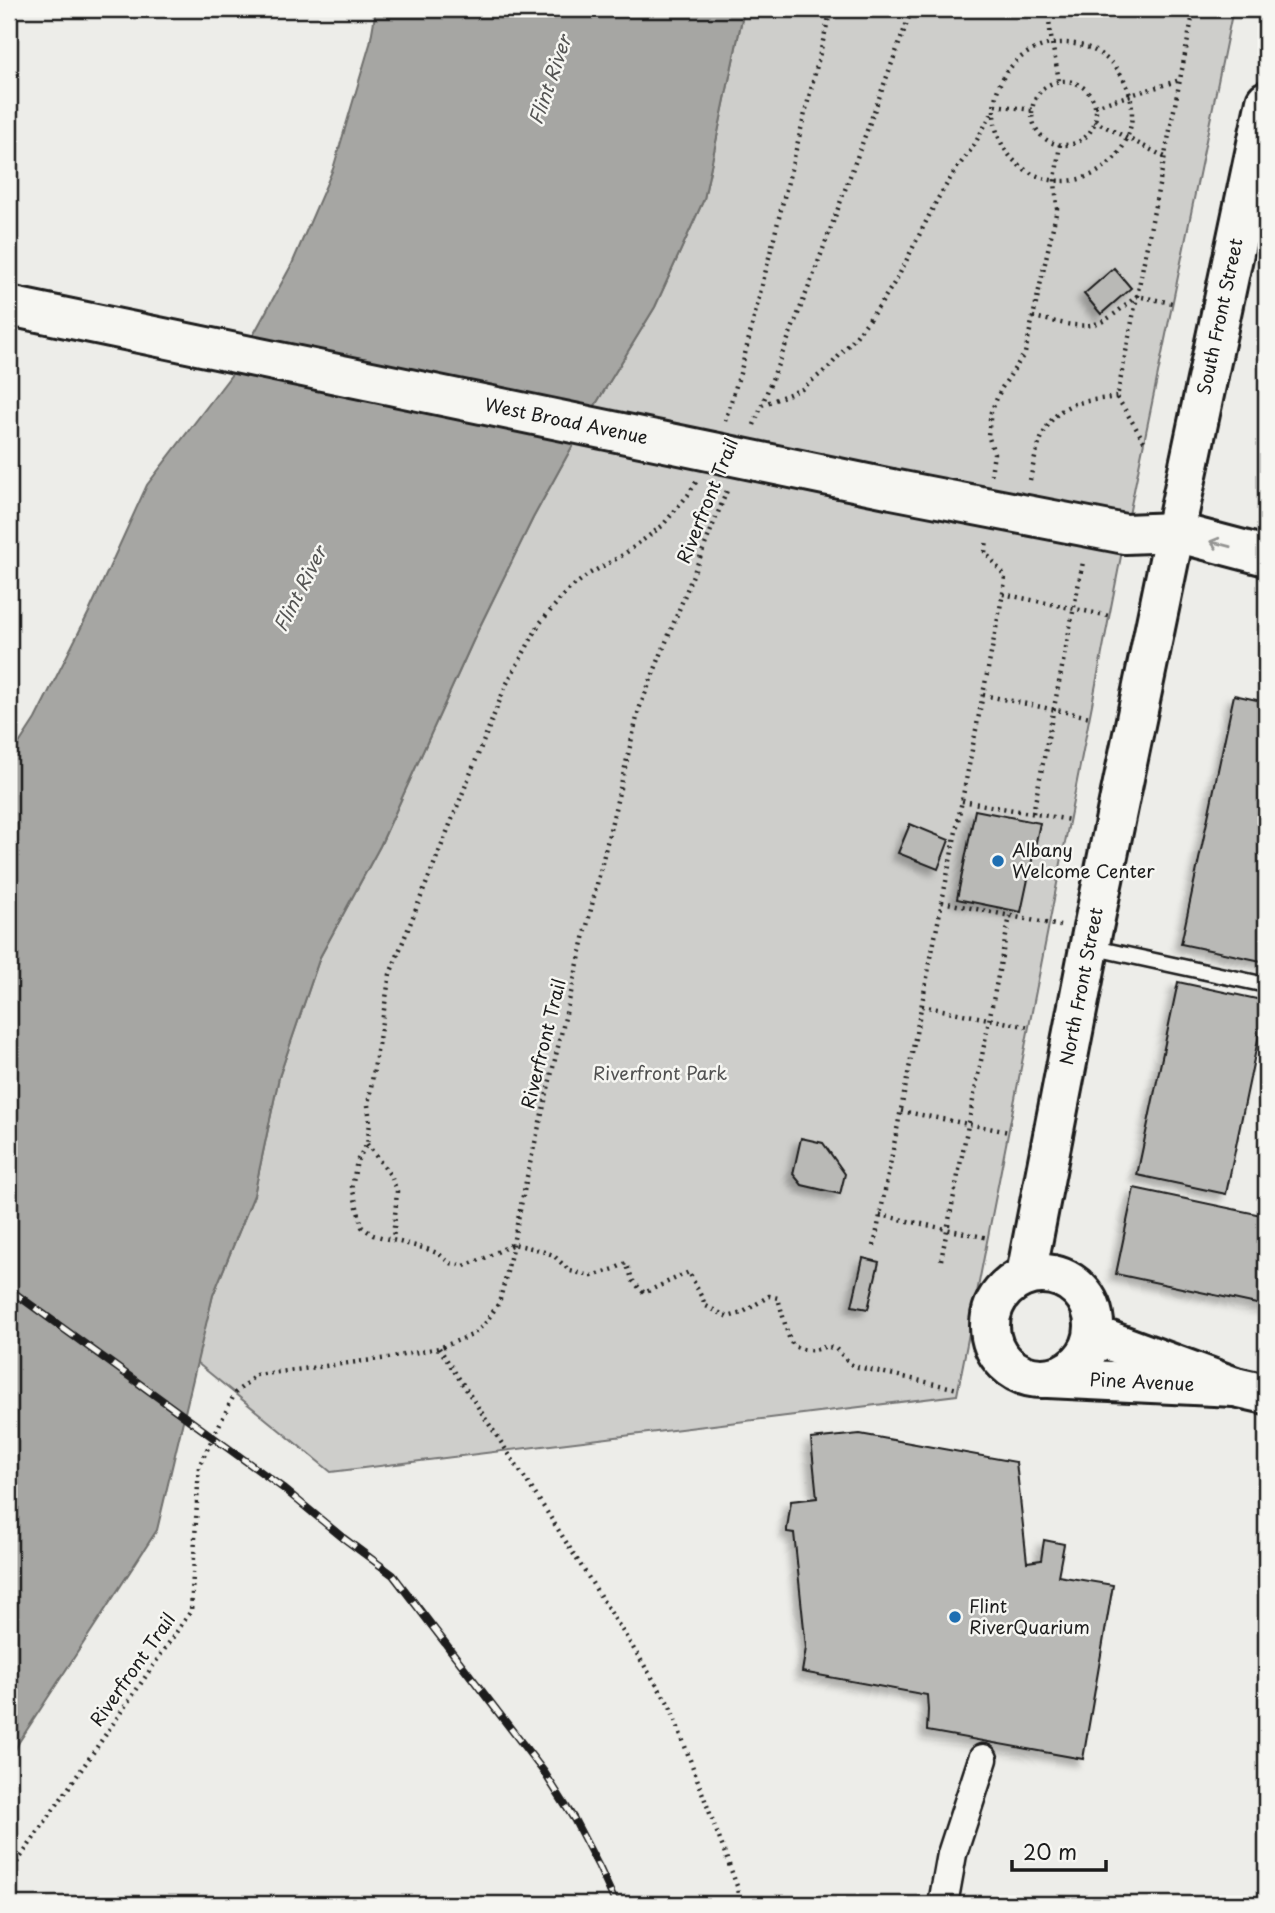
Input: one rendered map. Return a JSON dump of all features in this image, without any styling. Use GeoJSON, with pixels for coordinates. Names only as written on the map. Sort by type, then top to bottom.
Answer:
{"type":"FeatureCollection","features":[{"type":"Feature","properties":{"kind":"main road","name":"South Front Street"},"geometry":{"type":"LineString","coordinates":[[1172,546],[1252,237],[1266,101]]}},
{"type":"Feature","properties":{"kind":"main road","name":"West Broad Avenue"},"geometry":{"type":"LineString","coordinates":[[9,306],[892,489],[1125,534],[1172,546],[1266,580]]}},
{"type":"Feature","properties":{"kind":"main road","name":"West Broad Avenue"},"geometry":{"type":"LineString","coordinates":[[1172,546],[1266,556]]}},
{"type":"Feature","properties":{"kind":"main road","name":"North Front Street"},"geometry":{"type":"LineString","coordinates":[[1026,1275],[1172,546]]}},
{"type":"Feature","properties":{"kind":"main road"},"geometry":{"type":"LineString","coordinates":[[1048,1273],[1068,1280],[1084,1294],[1093,1313],[1094,1335],[1086,1355],[1070,1371],[1048,1378],[1029,1377],[1011,1368],[998,1354],[990,1337],[989,1317],[996,1299],[1009,1284],[1026,1275],[1048,1273]]}},
{"type":"Feature","properties":{"kind":"main road","name":"Pine Avenue"},"geometry":{"type":"LineString","coordinates":[[1094,1335],[1251,1391]]}},
{"type":"Feature","properties":{"kind":"main road","name":"Pine Avenue"},"geometry":{"type":"LineString","coordinates":[[1048,1378],[1251,1391]]}},
{"type":"Feature","properties":{"kind":"street"},"geometry":{"type":"LineString","coordinates":[[943,1904],[952,1854],[983,1759]]}},
{"type":"Feature","properties":{"kind":"lane"},"geometry":{"type":"LineString","coordinates":[[1091,940],[1266,985]]}},
{"type":"Feature","properties":{"kind":"path"},"geometry":{"type":"LineString","coordinates":[[721,431],[741,370],[831,9]]}},
{"type":"Feature","properties":{"kind":"path","name":"Riverfront Trail"},"geometry":{"type":"LineString","coordinates":[[752,429],[813,276],[912,9]]}},
{"type":"Feature","properties":{"kind":"path"},"geometry":{"type":"LineString","coordinates":[[1049,9],[1048,24],[1054,44],[1059,82]]}},
{"type":"Feature","properties":{"kind":"path"},"geometry":{"type":"LineString","coordinates":[[1144,441],[1117,397],[1194,9]]}},
{"type":"Feature","properties":{"kind":"path"},"geometry":{"type":"LineString","coordinates":[[761,405],[802,389],[829,367],[855,338],[898,276],[937,200],[973,147],[994,107],[999,86],[1012,66],[1030,51],[1054,44],[1077,44],[1100,54],[1118,70],[1129,88],[1133,109],[1127,138],[1107,166],[1088,177],[1068,181],[1046,179],[1026,171],[1008,155],[997,133],[994,107]]}},
{"type":"Feature","properties":{"kind":"path"},"geometry":{"type":"LineString","coordinates":[[1095,106],[1180,80]]}},
{"type":"Feature","properties":{"kind":"path"},"geometry":{"type":"LineString","coordinates":[[1067,81],[1077,84],[1092,97],[1095,106],[1094,121],[1087,134],[1070,144],[1049,141],[1034,125],[1032,110],[1038,94],[1046,86],[1067,81]]}},
{"type":"Feature","properties":{"kind":"path"},"geometry":{"type":"LineString","coordinates":[[994,107],[1032,110]]}},
{"type":"Feature","properties":{"kind":"path"},"geometry":{"type":"LineString","coordinates":[[1094,121],[1165,157]]}},
{"type":"Feature","properties":{"kind":"path"},"geometry":{"type":"LineString","coordinates":[[991,475],[994,453],[988,435],[991,412],[1001,389],[1025,353],[1057,209],[1055,180],[1060,144]]}},
{"type":"Feature","properties":{"kind":"path"},"geometry":{"type":"LineString","coordinates":[[1033,317],[1092,325],[1105,320],[1137,296],[1172,303]]}},
{"type":"Feature","properties":{"kind":"path"},"geometry":{"type":"LineString","coordinates":[[1029,482],[1037,444],[1052,419],[1075,404],[1117,397]]}},
{"type":"Feature","properties":{"kind":"path"},"geometry":{"type":"LineString","coordinates":[[700,475],[688,495],[662,526],[567,591],[540,623],[506,685],[390,974],[368,1105],[370,1123],[367,1144],[357,1161],[352,1187],[362,1227],[373,1235],[427,1249],[450,1263],[464,1266],[513,1244],[553,1255],[570,1271],[592,1276],[626,1263],[633,1281],[644,1293],[689,1272],[706,1306],[728,1317],[742,1313],[769,1296],[778,1298],[793,1346],[807,1351],[816,1351],[826,1346],[836,1349],[853,1366],[958,1389]]}},
{"type":"Feature","properties":{"kind":"path","name":"Riverfront Trail"},"geometry":{"type":"LineString","coordinates":[[9,1874],[191,1611],[199,1466],[235,1393],[256,1374],[388,1358],[439,1348],[472,1335],[484,1325],[499,1303],[639,709],[728,488]]}},
{"type":"Feature","properties":{"kind":"path"},"geometry":{"type":"LineString","coordinates":[[874,1246],[1003,594],[1004,576],[985,552],[987,540]]}},
{"type":"Feature","properties":{"kind":"path"},"geometry":{"type":"LineString","coordinates":[[1033,813],[1083,562]]}},
{"type":"Feature","properties":{"kind":"path"},"geometry":{"type":"LineString","coordinates":[[1003,594],[1110,616]]}},
{"type":"Feature","properties":{"kind":"path"},"geometry":{"type":"LineString","coordinates":[[983,695],[1090,717]]}},
{"type":"Feature","properties":{"kind":"path"},"geometry":{"type":"LineString","coordinates":[[962,801],[1070,820]]}},
{"type":"Feature","properties":{"kind":"path"},"geometry":{"type":"LineString","coordinates":[[942,902],[1010,916],[1091,940]]}},
{"type":"Feature","properties":{"kind":"path"},"geometry":{"type":"LineString","coordinates":[[941,1259],[1010,916]]}},
{"type":"Feature","properties":{"kind":"path"},"geometry":{"type":"LineString","coordinates":[[922,1006],[1029,1027]]}},
{"type":"Feature","properties":{"kind":"path"},"geometry":{"type":"LineString","coordinates":[[901,1111],[1009,1132]]}},
{"type":"Feature","properties":{"kind":"path"},"geometry":{"type":"LineString","coordinates":[[367,1144],[391,1176],[397,1191],[393,1240]]}},
{"type":"Feature","properties":{"kind":"path"},"geometry":{"type":"LineString","coordinates":[[880,1215],[988,1238]]}},
{"type":"Feature","properties":{"kind":"path"},"geometry":{"type":"LineString","coordinates":[[439,1348],[670,1706],[737,1886],[739,1904]]}},
{"type":"Feature","properties":{"kind":"green space","name":"Riverfront Park"},"geometry":{"type":"Polygon","coordinates":[[[744,9],[1233,9],[1130,510],[957,1395],[331,1472],[196,1362],[213,1295],[254,1195],[279,1077],[320,957],[380,846],[478,630],[533,518],[591,412],[655,307],[704,199],[744,9]]]}},
{"type":"Feature","properties":{"kind":"water","name":"Flint River"},"geometry":{"type":"Polygon","coordinates":[[[376,9],[744,9],[704,199],[655,307],[591,412],[533,518],[478,630],[380,846],[320,957],[279,1077],[254,1195],[213,1295],[157,1530],[19,1742],[9,1762],[9,759],[35,719],[89,612],[147,485],[232,374],[292,264],[333,169],[370,44],[376,9]]]}},
{"type":"Feature","properties":{"kind":"building"},"geometry":{"type":"Polygon","coordinates":[[[1114,268],[1131,288],[1101,314],[1084,294],[1114,268]]]}},
{"type":"Feature","properties":{"kind":"building"},"geometry":{"type":"Polygon","coordinates":[[[1234,695],[1266,702],[1266,962],[1181,944],[1234,695]]]}},
{"type":"Feature","properties":{"kind":"building","name":"Albany Welcome Center"},"geometry":{"type":"Polygon","coordinates":[[[975,810],[1040,823],[1021,912],[957,899],[975,810]]]}},
{"type":"Feature","properties":{"kind":"building"},"geometry":{"type":"Polygon","coordinates":[[[910,824],[949,840],[938,869],[898,853],[910,824]]]}},
{"type":"Feature","properties":{"kind":"building"},"geometry":{"type":"Polygon","coordinates":[[[1178,982],[1266,1001],[1226,1194],[1137,1175],[1178,982]]]}},
{"type":"Feature","properties":{"kind":"building"},"geometry":{"type":"Polygon","coordinates":[[[801,1138],[823,1143],[845,1174],[840,1194],[802,1185],[793,1174],[801,1138]]]}},
{"type":"Feature","properties":{"kind":"building"},"geometry":{"type":"Polygon","coordinates":[[[1134,1188],[1266,1216],[1266,1306],[1116,1274],[1134,1188]]]}},
{"type":"Feature","properties":{"kind":"building"},"geometry":{"type":"Polygon","coordinates":[[[863,1258],[879,1262],[868,1309],[852,1306],[863,1258]]]}},
{"type":"Feature","properties":{"kind":"building","name":"Flint RiverQuarium"},"geometry":{"type":"Polygon","coordinates":[[[860,1434],[1016,1462],[1027,1562],[1041,1560],[1044,1540],[1064,1544],[1058,1576],[1113,1585],[1083,1759],[927,1731],[927,1695],[802,1672],[806,1648],[794,1533],[787,1532],[791,1501],[817,1498],[811,1439],[860,1434]]]}},
{"type":"Feature","properties":{"kind":"railway"},"geometry":{"type":"LineString","coordinates":[[9,1289],[283,1488],[393,1575],[544,1772],[574,1819],[616,1904]]}},
{"type":"Feature","properties":{"kind":"place","name":"Albany Welcome Center"},"geometry":{"type":"Point","coordinates":[998,861]}},
{"type":"Feature","properties":{"kind":"place","name":"Flint RiverQuarium"},"geometry":{"type":"Point","coordinates":[955,1617]}}]}
